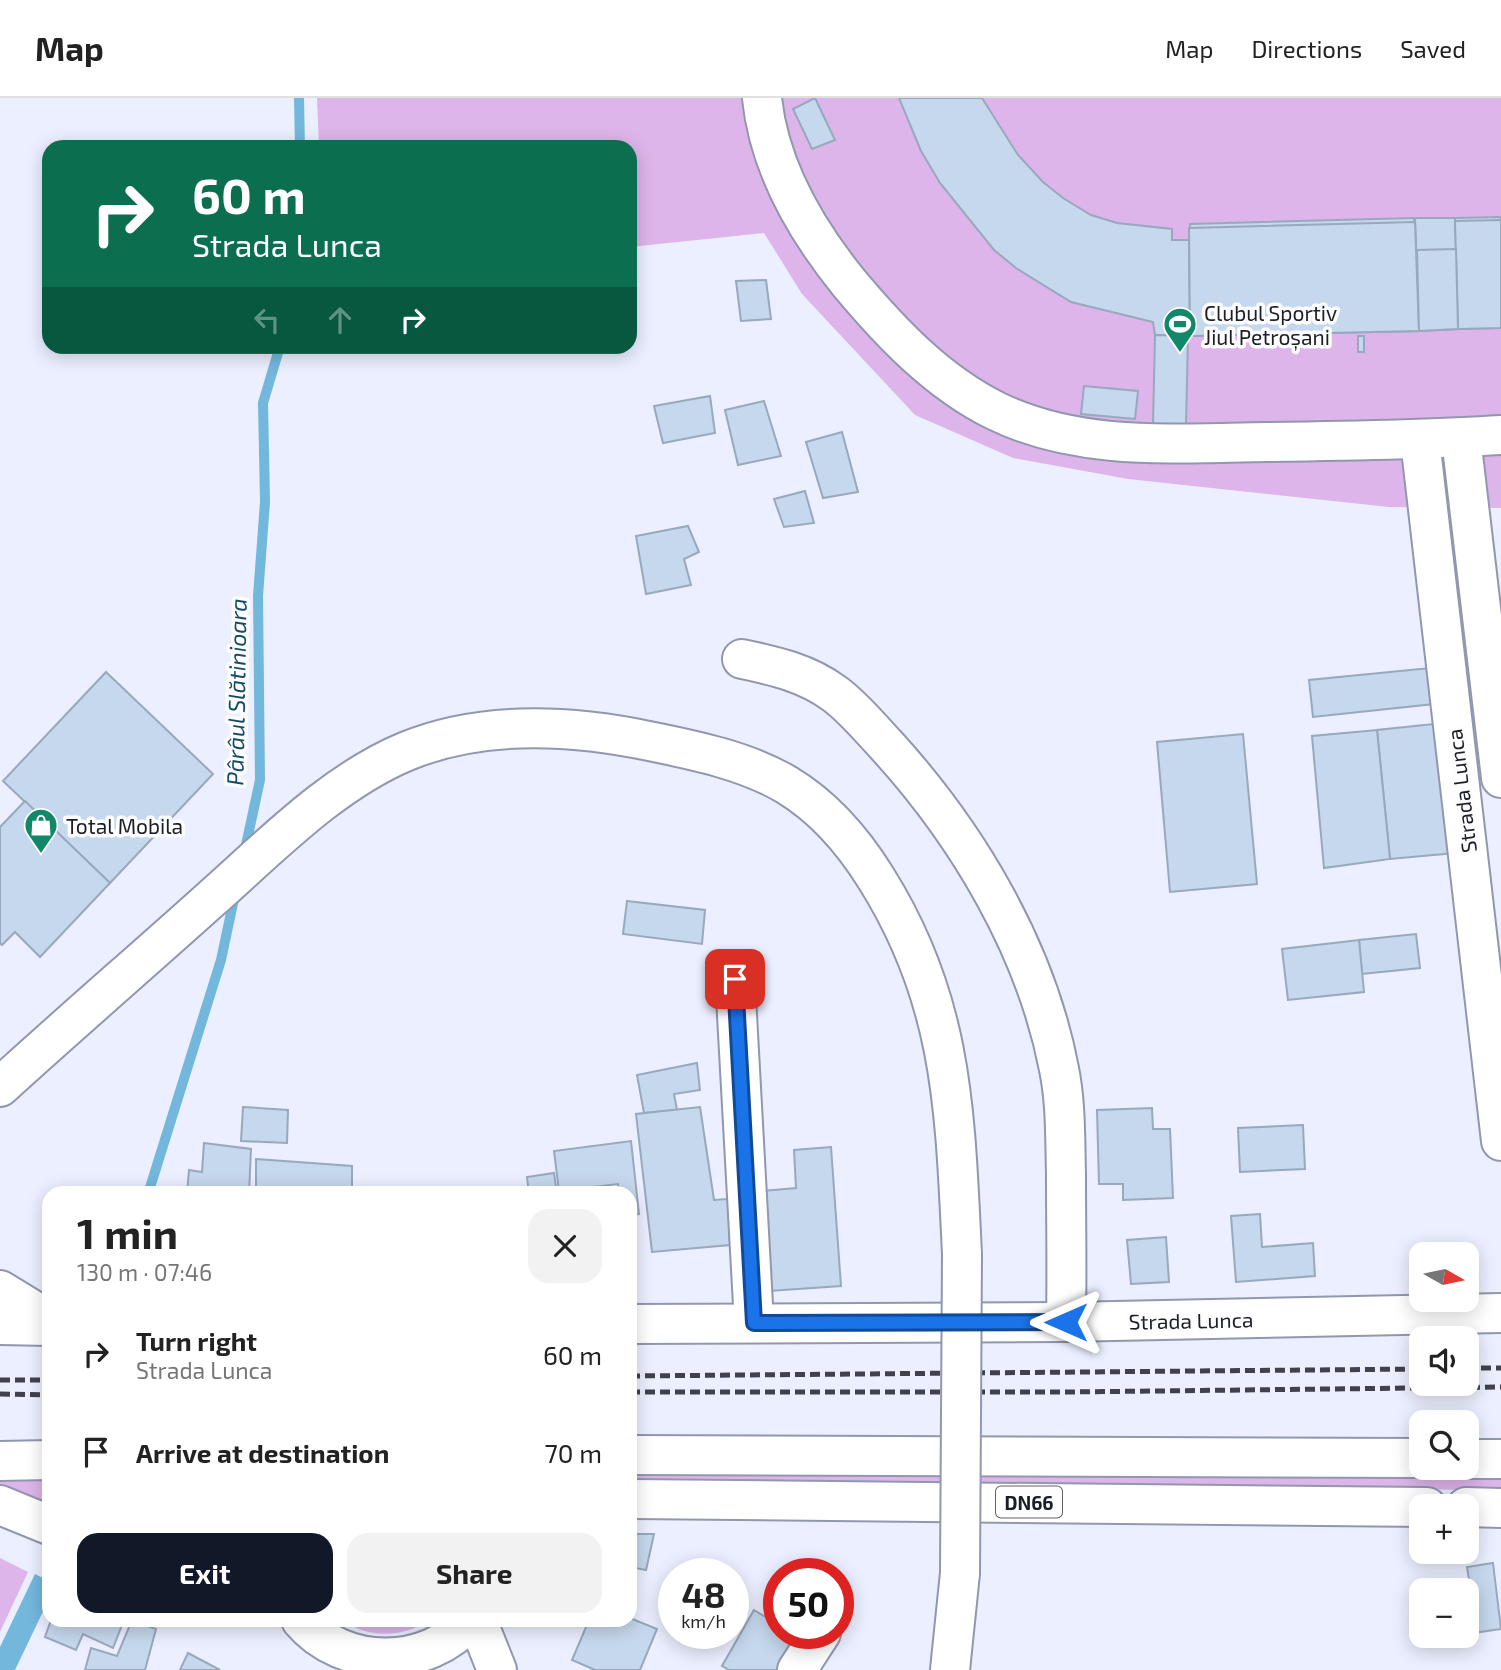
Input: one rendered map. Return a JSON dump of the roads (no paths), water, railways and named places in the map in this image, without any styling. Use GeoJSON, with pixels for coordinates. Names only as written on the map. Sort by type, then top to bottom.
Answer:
{"type":"FeatureCollection","features":[{"type":"Feature","properties":{"kind":"main road"},"geometry":{"type":"LineString","coordinates":[[762,98],[780,168],[801,215],[833,262],[901,341],[940,376],[996,411],[1045,428],[1139,445],[1420,440],[1501,435]]}},
{"type":"Feature","properties":{"kind":"main road","name":"Strada Lunca"},"geometry":{"type":"LineString","coordinates":[[1461,438],[1501,778]]}},
{"type":"Feature","properties":{"kind":"main road","name":"Strada Lunca"},"geometry":{"type":"LineString","coordinates":[[1420,440],[1501,1141]]}},
{"type":"Feature","properties":{"kind":"main road"},"geometry":{"type":"LineString","coordinates":[[742,659],[774,665],[807,677],[836,694],[869,727],[935,801],[1018,943],[1050,1028],[1060,1072],[1065,1142],[1066,1322]]}},
{"type":"Feature","properties":{"kind":"main road"},"geometry":{"type":"LineString","coordinates":[[0,1087],[283,835],[359,778],[405,752],[456,735],[514,729],[567,729],[623,736],[741,765],[786,784],[827,815],[860,853],[894,906],[918,955],[937,1009],[951,1081],[962,1254],[960,1573],[950,1670]]}},
{"type":"Feature","properties":{"kind":"main road"},"geometry":{"type":"LineString","coordinates":[[735,979],[754,1323]]}},
{"type":"Feature","properties":{"kind":"main road"},"geometry":{"type":"LineString","coordinates":[[0,1290],[42,1316]]}},
{"type":"Feature","properties":{"kind":"main road","name":"Strada Lunca"},"geometry":{"type":"LineString","coordinates":[[637,1324],[1066,1322],[1501,1313]]}},
{"type":"Feature","properties":{"kind":"main road"},"geometry":{"type":"LineString","coordinates":[[0,1325],[42,1326]]}},
{"type":"Feature","properties":{"kind":"main road","name":"DN66"},"geometry":{"type":"LineString","coordinates":[[637,1455],[1409,1458]]}},
{"type":"Feature","properties":{"kind":"main road"},"geometry":{"type":"LineString","coordinates":[[1479,1459],[1501,1459]]}},
{"type":"Feature","properties":{"kind":"main road"},"geometry":{"type":"LineString","coordinates":[[0,1461],[42,1460]]}},
{"type":"Feature","properties":{"kind":"main road","name":"DN66"},"geometry":{"type":"LineString","coordinates":[[637,1499],[1409,1507]]}},
{"type":"Feature","properties":{"kind":"main road"},"geometry":{"type":"LineString","coordinates":[[0,1505],[42,1522]]}},
{"type":"Feature","properties":{"kind":"main road"},"geometry":{"type":"LineString","coordinates":[[1479,1507],[1501,1508]]}},
{"type":"Feature","properties":{"kind":"main road"},"geometry":{"type":"LineString","coordinates":[[307,1629],[353,1664],[382,1665],[418,1660],[450,1642],[464,1627]]}},
{"type":"Feature","properties":{"kind":"main road"},"geometry":{"type":"LineString","coordinates":[[480,1627],[497,1670]]}},
{"type":"Feature","properties":{"kind":"main road"},"geometry":{"type":"LineString","coordinates":[[797,1670],[811,1649]]}},
{"type":"Feature","properties":{"kind":"water"},"geometry":{"type":"Polygon","coordinates":[[[35,1574],[42,1578],[42,1614],[15,1670],[0,1670],[0,1647],[35,1574]]]}},
{"type":"Feature","properties":{"kind":"waterway","name":"Pârâul Slătinioara"},"geometry":{"type":"LineString","coordinates":[[299,98],[300,140]]}},
{"type":"Feature","properties":{"kind":"waterway","name":"Pârâul Slătinioara"},"geometry":{"type":"LineString","coordinates":[[244,854],[260,780],[258,596],[265,502],[263,403],[278,354]]}},
{"type":"Feature","properties":{"kind":"waterway","name":"Pârâul Slătinioara"},"geometry":{"type":"LineString","coordinates":[[150,1186],[221,960],[235,894]]}},
{"type":"Feature","properties":{"kind":"railway"},"geometry":{"type":"LineString","coordinates":[[1479,1368],[1501,1368]]}},
{"type":"Feature","properties":{"kind":"railway"},"geometry":{"type":"LineString","coordinates":[[637,1376],[1409,1369]]}},
{"type":"Feature","properties":{"kind":"railway"},"geometry":{"type":"LineString","coordinates":[[0,1380],[42,1380]]}},
{"type":"Feature","properties":{"kind":"railway"},"geometry":{"type":"LineString","coordinates":[[637,1392],[1068,1392],[1501,1387]]}},
{"type":"Feature","properties":{"kind":"railway"},"geometry":{"type":"LineString","coordinates":[[0,1394],[42,1395]]}},
{"type":"Feature","properties":{"kind":"place","name":"Clubul Sportiv Jiul Petroșani"},"geometry":{"type":"Point","coordinates":[1180,354]}},
{"type":"Feature","properties":{"kind":"place","name":"Total Mobila"},"geometry":{"type":"Point","coordinates":[41,855]}}]}
